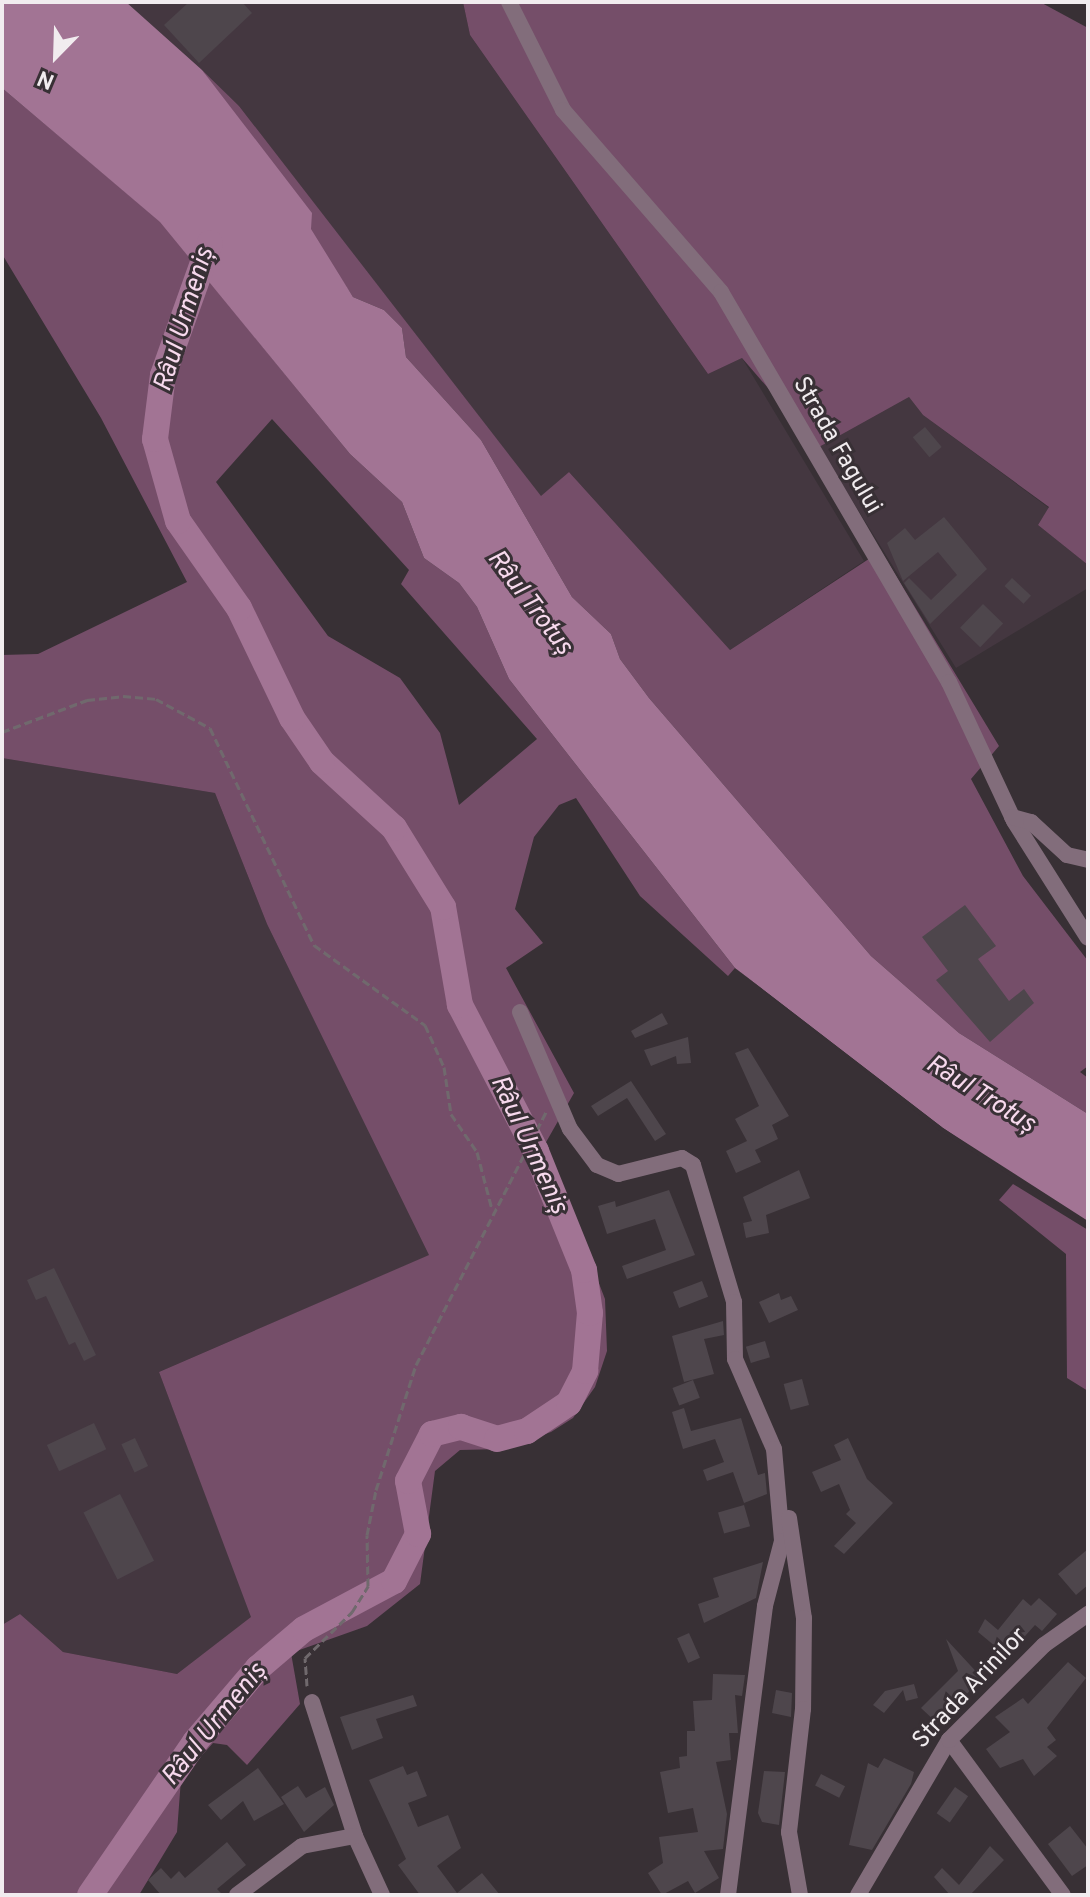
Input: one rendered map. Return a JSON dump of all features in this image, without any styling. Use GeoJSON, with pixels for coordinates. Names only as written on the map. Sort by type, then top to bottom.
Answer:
{"type":"FeatureCollection","features":[{"type":"Feature","properties":{"kind":"street","name":"Strada Fagului"},"geometry":{"type":"LineString","coordinates":[[509,2],[563,110],[721,292],[949,682],[1012,817],[1088,938]]}},
{"type":"Feature","properties":{"kind":"street"},"geometry":{"type":"LineString","coordinates":[[1012,817],[1031,822],[1067,855],[1088,860]]}},
{"type":"Feature","properties":{"kind":"street"},"geometry":{"type":"LineString","coordinates":[[520,1012],[581,1148],[607,1171],[682,1158],[693,1165],[734,1302],[735,1359],[771,1439],[804,1618],[803,1709],[789,1832],[800,1895]]}},
{"type":"Feature","properties":{"kind":"street"},"geometry":{"type":"LineString","coordinates":[[728,1895],[765,1606],[782,1541],[780,1481]]}},
{"type":"Feature","properties":{"kind":"street","name":"Strada Arinilor"},"geometry":{"type":"LineString","coordinates":[[858,1895],[949,1740],[1044,1645],[1088,1614]]}},
{"type":"Feature","properties":{"kind":"street"},"geometry":{"type":"LineString","coordinates":[[312,1702],[355,1836],[382,1895]]}},
{"type":"Feature","properties":{"kind":"street"},"geometry":{"type":"LineString","coordinates":[[949,1740],[1063,1895]]}},
{"type":"Feature","properties":{"kind":"street"},"geometry":{"type":"LineString","coordinates":[[237,1895],[302,1846],[355,1836]]}},
{"type":"Feature","properties":{"kind":"path"},"geometry":{"type":"LineString","coordinates":[[2,732],[87,700],[123,696],[156,699],[210,728],[314,945],[425,1025],[444,1067],[451,1114],[477,1152],[492,1209]]}},
{"type":"Feature","properties":{"kind":"path"},"geometry":{"type":"LineString","coordinates":[[312,1702],[305,1658],[352,1612],[368,1586],[367,1535],[399,1416],[433,1325],[556,1092]]}},
{"type":"Feature","properties":{"kind":"shaded area"},"geometry":{"type":"Polygon","coordinates":[[[126,2],[463,2],[470,35],[708,374],[742,358],[864,561],[730,650],[569,472],[541,497],[239,106],[126,2]]]}},
{"type":"Feature","properties":{"kind":"shaded area"},"geometry":{"type":"Polygon","coordinates":[[[463,2],[1040,2],[1088,28],[1088,565],[1038,525],[1049,507],[923,415],[909,397],[819,447],[742,358],[708,374],[470,35],[463,2]]]}},
{"type":"Feature","properties":{"kind":"shaded area"},"geometry":{"type":"Polygon","coordinates":[[[202,70],[239,106],[541,496],[569,472],[730,650],[881,551],[999,746],[971,779],[1023,876],[1088,961],[1088,1066],[1080,1072],[1088,1078],[1088,1114],[959,1033],[871,956],[649,698],[620,659],[611,634],[572,597],[481,440],[406,357],[402,328],[384,310],[353,297],[202,70]]]}},
{"type":"Feature","properties":{"kind":"shaded area"},"geometry":{"type":"Polygon","coordinates":[[[2,88],[161,222],[350,454],[402,502],[424,558],[459,583],[477,607],[509,679],[735,968],[728,976],[640,896],[576,798],[559,805],[534,837],[515,909],[543,943],[506,968],[574,1093],[545,1144],[605,1299],[607,1351],[595,1387],[573,1418],[551,1432],[502,1449],[460,1450],[435,1471],[420,1584],[367,1626],[291,1653],[300,1704],[247,1765],[227,1745],[213,1743],[181,1779],[177,1832],[139,1895],[2,1895],[2,1625],[20,1614],[63,1652],[177,1674],[251,1617],[159,1372],[429,1255],[267,924],[215,793],[2,758],[2,655],[38,654],[187,582],[101,418],[2,254],[2,88]],[[272,419],[216,482],[328,636],[400,678],[440,733],[459,805],[537,739],[401,584],[409,570],[272,419]]]}},
{"type":"Feature","properties":{"kind":"shaded area"},"geometry":{"type":"Polygon","coordinates":[[[909,397],[923,415],[1049,508],[1038,525],[1088,565],[1088,588],[956,668],[819,447],[909,397]]]}},
{"type":"Feature","properties":{"kind":"shaded area"},"geometry":{"type":"Polygon","coordinates":[[[2,758],[215,793],[267,924],[430,1255],[159,1372],[252,1617],[177,1674],[63,1652],[20,1614],[2,1625],[2,758]]]}},
{"type":"Feature","properties":{"kind":"shaded area"},"geometry":{"type":"Polygon","coordinates":[[[1013,1184],[1088,1230],[1088,1391],[1067,1378],[1066,1254],[999,1200],[1013,1184]]]}},
{"type":"Feature","properties":{"kind":"water","name":"Râul Trotuș"},"geometry":{"type":"Polygon","coordinates":[[[2,2],[126,2],[202,70],[312,213],[311,229],[353,297],[384,310],[402,328],[406,357],[481,440],[572,597],[611,634],[620,659],[649,698],[871,956],[959,1033],[1088,1114],[1088,1221],[943,1128],[735,968],[509,679],[477,607],[459,583],[424,558],[402,502],[350,454],[160,222],[2,88],[2,2]]]}},
{"type":"Feature","properties":{"kind":"pier"},"geometry":{"type":"Polygon","coordinates":[[[735,968],[943,1128],[1088,1225],[941,1132],[735,968]]]}},
{"type":"Feature","properties":{"kind":"building"},"geometry":{"type":"Polygon","coordinates":[[[189,2],[242,2],[252,13],[199,63],[164,25],[189,2]]]}},
{"type":"Feature","properties":{"kind":"building"},"geometry":{"type":"Polygon","coordinates":[[[925,427],[942,447],[929,457],[913,437],[925,427]]]}},
{"type":"Feature","properties":{"kind":"building"},"geometry":{"type":"Polygon","coordinates":[[[944,517],[987,569],[930,624],[904,583],[909,578],[931,600],[957,575],[938,552],[903,581],[887,543],[905,528],[915,540],[944,517]]]}},
{"type":"Feature","properties":{"kind":"building"},"geometry":{"type":"Polygon","coordinates":[[[1012,578],[1031,596],[1024,604],[1004,586],[1012,578]]]}},
{"type":"Feature","properties":{"kind":"building"},"geometry":{"type":"Polygon","coordinates":[[[983,604],[1003,623],[980,647],[960,628],[983,604]]]}},
{"type":"Feature","properties":{"kind":"building"},"geometry":{"type":"Polygon","coordinates":[[[965,905],[996,946],[978,959],[1009,1001],[1024,989],[1034,1003],[990,1042],[936,980],[948,971],[922,937],[965,905]]]}},
{"type":"Feature","properties":{"kind":"building"},"geometry":{"type":"Polygon","coordinates":[[[662,1013],[668,1024],[635,1038],[631,1031],[662,1013]]]}},
{"type":"Feature","properties":{"kind":"building"},"geometry":{"type":"Polygon","coordinates":[[[688,1037],[691,1063],[677,1064],[676,1056],[651,1066],[644,1050],[688,1037]]]}},
{"type":"Feature","properties":{"kind":"building"},"geometry":{"type":"Polygon","coordinates":[[[748,1048],[789,1116],[772,1125],[778,1139],[755,1150],[761,1162],[736,1173],[726,1151],[747,1141],[735,1119],[759,1106],[735,1053],[748,1048]]]}},
{"type":"Feature","properties":{"kind":"building"},"geometry":{"type":"Polygon","coordinates":[[[631,1081],[666,1134],[655,1141],[627,1098],[598,1116],[591,1106],[631,1081]]]}},
{"type":"Feature","properties":{"kind":"building"},"geometry":{"type":"Polygon","coordinates":[[[799,1170],[810,1198],[766,1215],[769,1233],[746,1238],[743,1223],[752,1221],[743,1197],[799,1170]]]}},
{"type":"Feature","properties":{"kind":"building"},"geometry":{"type":"Polygon","coordinates":[[[669,1190],[695,1255],[627,1279],[622,1266],[666,1250],[655,1219],[607,1234],[598,1206],[615,1201],[616,1207],[669,1190]]]}},
{"type":"Feature","properties":{"kind":"building"},"geometry":{"type":"Polygon","coordinates":[[[54,1268],[96,1355],[84,1361],[75,1342],[69,1345],[46,1296],[36,1300],[27,1280],[54,1268]]]}},
{"type":"Feature","properties":{"kind":"building"},"geometry":{"type":"Polygon","coordinates":[[[702,1281],[708,1297],[679,1308],[673,1292],[702,1281]]]}},
{"type":"Feature","properties":{"kind":"building"},"geometry":{"type":"Polygon","coordinates":[[[779,1293],[781,1300],[791,1296],[798,1310],[769,1323],[759,1302],[779,1293]]]}},
{"type":"Feature","properties":{"kind":"building"},"geometry":{"type":"Polygon","coordinates":[[[723,1321],[724,1335],[704,1339],[714,1374],[684,1382],[672,1336],[723,1321]]]}},
{"type":"Feature","properties":{"kind":"building"},"geometry":{"type":"Polygon","coordinates":[[[765,1341],[770,1357],[751,1363],[746,1347],[765,1341]]]}},
{"type":"Feature","properties":{"kind":"building"},"geometry":{"type":"Polygon","coordinates":[[[802,1379],[809,1405],[791,1410],[784,1384],[802,1379]]]}},
{"type":"Feature","properties":{"kind":"building"},"geometry":{"type":"Polygon","coordinates":[[[693,1380],[700,1398],[679,1406],[672,1388],[693,1380]]]}},
{"type":"Feature","properties":{"kind":"building"},"geometry":{"type":"Polygon","coordinates":[[[684,1408],[691,1431],[741,1418],[758,1475],[765,1473],[767,1494],[744,1503],[733,1472],[707,1481],[703,1470],[724,1462],[715,1439],[683,1449],[672,1412],[684,1408]]]}},
{"type":"Feature","properties":{"kind":"building"},"geometry":{"type":"Polygon","coordinates":[[[94,1423],[106,1449],[59,1471],[47,1445],[94,1423]]]}},
{"type":"Feature","properties":{"kind":"building"},"geometry":{"type":"Polygon","coordinates":[[[135,1438],[148,1466],[135,1472],[121,1444],[135,1438]]]}},
{"type":"Feature","properties":{"kind":"building"},"geometry":{"type":"Polygon","coordinates":[[[848,1438],[867,1479],[893,1503],[844,1554],[834,1546],[856,1523],[846,1514],[850,1510],[839,1484],[821,1492],[812,1472],[841,1460],[834,1445],[848,1438]]]}},
{"type":"Feature","properties":{"kind":"building"},"geometry":{"type":"Polygon","coordinates":[[[120,1494],[154,1561],[118,1579],[83,1513],[120,1494]]]}},
{"type":"Feature","properties":{"kind":"building"},"geometry":{"type":"Polygon","coordinates":[[[744,1505],[750,1526],[724,1534],[718,1512],[744,1505]]]}},
{"type":"Feature","properties":{"kind":"building"},"geometry":{"type":"Polygon","coordinates":[[[1088,1549],[1088,1585],[1076,1595],[1058,1574],[1088,1549]]]}},
{"type":"Feature","properties":{"kind":"building"},"geometry":{"type":"Polygon","coordinates":[[[763,1562],[756,1598],[704,1623],[698,1604],[719,1597],[713,1578],[763,1562]]]}},
{"type":"Feature","properties":{"kind":"building"},"geometry":{"type":"Polygon","coordinates":[[[1039,1598],[1057,1614],[1042,1631],[1035,1625],[1007,1656],[978,1632],[985,1619],[998,1630],[1023,1599],[1031,1606],[1039,1598]]]}},
{"type":"Feature","properties":{"kind":"building"},"geometry":{"type":"Polygon","coordinates":[[[689,1633],[700,1658],[688,1663],[677,1638],[689,1633]]]}},
{"type":"Feature","properties":{"kind":"building"},"geometry":{"type":"Polygon","coordinates":[[[946,1639],[982,1678],[938,1724],[921,1708],[958,1671],[946,1639]]]}},
{"type":"Feature","properties":{"kind":"building"},"geometry":{"type":"Polygon","coordinates":[[[1068,1662],[1086,1678],[1047,1728],[1056,1740],[1047,1747],[1057,1756],[1034,1776],[1023,1759],[1000,1768],[986,1749],[1010,1732],[995,1717],[1023,1698],[1028,1704],[1068,1662]]]}},
{"type":"Feature","properties":{"kind":"building"},"geometry":{"type":"Polygon","coordinates":[[[713,1674],[745,1675],[742,1696],[735,1695],[738,1733],[729,1733],[731,1760],[716,1762],[727,1814],[723,1849],[704,1851],[719,1878],[695,1893],[688,1881],[662,1895],[648,1873],[663,1863],[659,1837],[698,1832],[693,1808],[668,1813],[660,1772],[680,1768],[679,1757],[687,1756],[687,1731],[695,1731],[693,1701],[712,1700],[713,1674]]]}},
{"type":"Feature","properties":{"kind":"building"},"geometry":{"type":"Polygon","coordinates":[[[914,1684],[918,1698],[906,1701],[903,1690],[884,1713],[873,1705],[885,1691],[914,1684]]]}},
{"type":"Feature","properties":{"kind":"building"},"geometry":{"type":"Polygon","coordinates":[[[776,1690],[792,1693],[791,1717],[772,1713],[776,1690]]]}},
{"type":"Feature","properties":{"kind":"building"},"geometry":{"type":"Polygon","coordinates":[[[413,1695],[417,1706],[376,1719],[383,1738],[352,1750],[340,1717],[413,1695]]]}},
{"type":"Feature","properties":{"kind":"building"},"geometry":{"type":"Polygon","coordinates":[[[884,1758],[914,1772],[911,1784],[872,1850],[849,1845],[868,1763],[878,1768],[884,1758]]]}},
{"type":"Feature","properties":{"kind":"building"},"geometry":{"type":"Polygon","coordinates":[[[403,1766],[407,1775],[417,1771],[427,1796],[408,1803],[418,1827],[448,1815],[461,1848],[437,1866],[457,1893],[482,1873],[500,1895],[420,1895],[398,1865],[406,1859],[369,1780],[403,1766]]]}},
{"type":"Feature","properties":{"kind":"building"},"geometry":{"type":"Polygon","coordinates":[[[258,1768],[284,1804],[254,1821],[243,1801],[221,1820],[208,1805],[258,1768]]]}},
{"type":"Feature","properties":{"kind":"building"},"geometry":{"type":"Polygon","coordinates":[[[764,1771],[785,1772],[779,1825],[762,1822],[758,1813],[764,1771]]]}},
{"type":"Feature","properties":{"kind":"building"},"geometry":{"type":"Polygon","coordinates":[[[821,1774],[845,1786],[839,1798],[815,1786],[821,1774]]]}},
{"type":"Feature","properties":{"kind":"building"},"geometry":{"type":"Polygon","coordinates":[[[298,1786],[306,1798],[325,1787],[334,1805],[304,1832],[281,1797],[298,1786]]]}},
{"type":"Feature","properties":{"kind":"building"},"geometry":{"type":"Polygon","coordinates":[[[955,1787],[968,1796],[950,1822],[937,1813],[955,1787]]]}},
{"type":"Feature","properties":{"kind":"building"},"geometry":{"type":"Polygon","coordinates":[[[1070,1826],[1088,1849],[1088,1865],[1072,1876],[1048,1844],[1070,1826]]]}},
{"type":"Feature","properties":{"kind":"building"},"geometry":{"type":"Polygon","coordinates":[[[227,1842],[246,1865],[217,1889],[223,1895],[161,1895],[148,1880],[161,1868],[171,1879],[179,1871],[185,1878],[227,1842]]]}},
{"type":"Feature","properties":{"kind":"building"},"geometry":{"type":"Polygon","coordinates":[[[990,1846],[1004,1860],[970,1895],[950,1895],[934,1877],[942,1868],[959,1885],[990,1846]]]}},
{"type":"Feature","properties":{"kind":"waterway","name":"Râul Urmeniș"},"geometry":{"type":"LineString","coordinates":[[90,1895],[195,1742],[258,1668],[304,1629],[394,1581],[418,1534],[408,1481],[432,1434],[461,1427],[497,1439],[527,1431],[569,1403],[585,1371],[590,1313],[584,1270],[536,1151],[460,1005],[443,907],[394,828],[322,762],[292,718],[239,608],[178,521],[155,439],[163,375],[210,243]]}}]}
